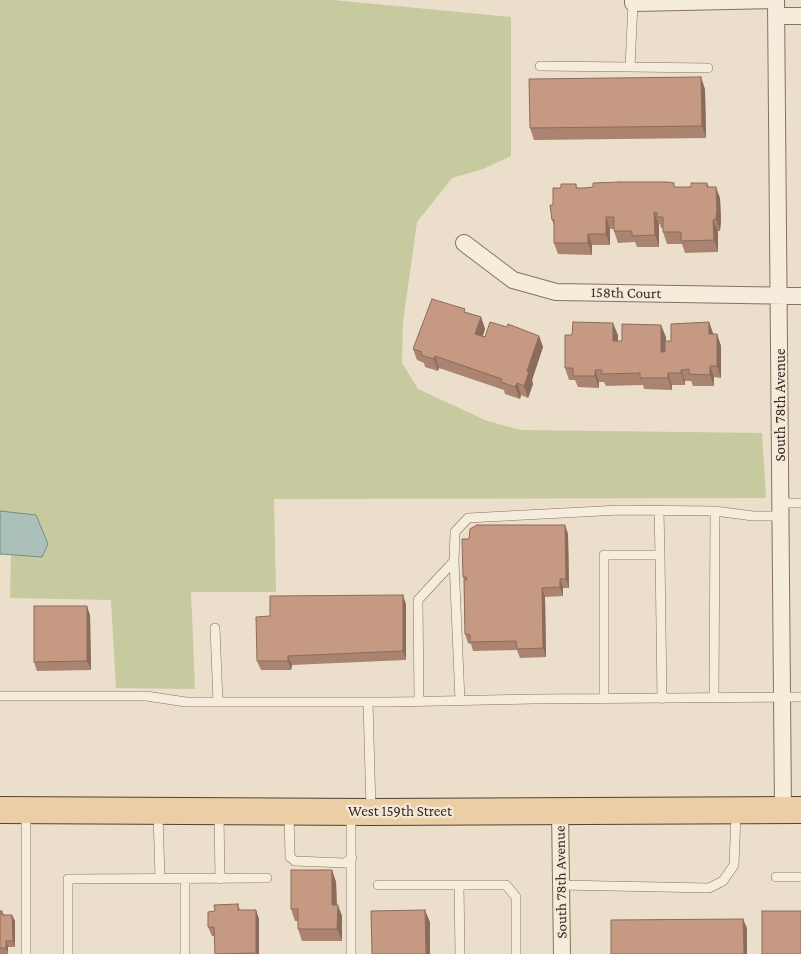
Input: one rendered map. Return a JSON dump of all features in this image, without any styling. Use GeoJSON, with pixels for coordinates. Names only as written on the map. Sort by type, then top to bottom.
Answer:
{"type":"FeatureCollection","features":[{"type":"Feature","properties":{"kind":"main road","name":"West 159th Street"},"geometry":{"type":"LineString","coordinates":[[0,810],[361,812],[792,810]]}},
{"type":"Feature","properties":{"kind":"street"},"geometry":{"type":"LineString","coordinates":[[633,2],[776,5],[801,16]]}},
{"type":"Feature","properties":{"kind":"street","name":"South 78th Avenue"},"geometry":{"type":"LineString","coordinates":[[776,5],[782,698],[792,810]]}},
{"type":"Feature","properties":{"kind":"street","name":"158th Court"},"geometry":{"type":"LineString","coordinates":[[464,243],[513,280],[556,292],[801,296]]}},
{"type":"Feature","properties":{"kind":"street","name":"South 78th Avenue"},"geometry":{"type":"LineString","coordinates":[[560,810],[562,954]]}},
{"type":"Feature","properties":{"kind":"lane"},"geometry":{"type":"LineString","coordinates":[[630,67],[633,2]]}},
{"type":"Feature","properties":{"kind":"lane"},"geometry":{"type":"LineString","coordinates":[[540,66],[708,68]]}},
{"type":"Feature","properties":{"kind":"lane"},"geometry":{"type":"LineString","coordinates":[[460,701],[454,561],[455,532],[468,518],[620,510],[715,511],[752,516],[801,503]]}},
{"type":"Feature","properties":{"kind":"lane"},"geometry":{"type":"LineString","coordinates":[[659,510],[662,699]]}},
{"type":"Feature","properties":{"kind":"lane"},"geometry":{"type":"LineString","coordinates":[[714,698],[715,511]]}},
{"type":"Feature","properties":{"kind":"lane"},"geometry":{"type":"LineString","coordinates":[[604,699],[604,555],[660,555]]}},
{"type":"Feature","properties":{"kind":"lane"},"geometry":{"type":"LineString","coordinates":[[419,702],[418,600],[454,561]]}},
{"type":"Feature","properties":{"kind":"lane"},"geometry":{"type":"LineString","coordinates":[[215,628],[218,702]]}},
{"type":"Feature","properties":{"kind":"lane"},"geometry":{"type":"LineString","coordinates":[[0,696],[146,696],[186,702],[419,702],[801,697]]}},
{"type":"Feature","properties":{"kind":"lane"},"geometry":{"type":"LineString","coordinates":[[351,954],[352,858],[361,812],[368,702]]}},
{"type":"Feature","properties":{"kind":"lane"},"geometry":{"type":"LineString","coordinates":[[26,809],[26,954]]}},
{"type":"Feature","properties":{"kind":"lane"},"geometry":{"type":"LineString","coordinates":[[561,885],[709,888],[723,881],[734,865],[736,810]]}},
{"type":"Feature","properties":{"kind":"lane"},"geometry":{"type":"LineString","coordinates":[[158,811],[160,879]]}},
{"type":"Feature","properties":{"kind":"lane"},"geometry":{"type":"LineString","coordinates":[[288,811],[290,857],[295,861],[345,862],[352,858]]}},
{"type":"Feature","properties":{"kind":"lane"},"geometry":{"type":"LineString","coordinates":[[218,812],[220,879]]}},
{"type":"Feature","properties":{"kind":"lane"},"geometry":{"type":"LineString","coordinates":[[776,877],[801,877]]}},
{"type":"Feature","properties":{"kind":"lane"},"geometry":{"type":"LineString","coordinates":[[68,954],[68,879],[267,878]]}},
{"type":"Feature","properties":{"kind":"lane"},"geometry":{"type":"LineString","coordinates":[[185,879],[185,954]]}},
{"type":"Feature","properties":{"kind":"lane"},"geometry":{"type":"LineString","coordinates":[[378,885],[506,885],[516,897],[516,954]]}},
{"type":"Feature","properties":{"kind":"lane"},"geometry":{"type":"LineString","coordinates":[[459,885],[460,954]]}},
{"type":"Feature","properties":{"kind":"green space"},"geometry":{"type":"Polygon","coordinates":[[[0,0],[333,0],[511,17],[511,156],[483,169],[452,178],[417,222],[403,322],[402,363],[418,389],[487,421],[521,430],[762,433],[766,498],[274,499],[276,592],[191,592],[195,689],[116,688],[111,600],[10,598],[11,555],[42,557],[3,511],[0,511],[0,0]]]}},
{"type":"Feature","properties":{"kind":"water"},"geometry":{"type":"Polygon","coordinates":[[[0,511],[36,515],[48,544],[42,557],[0,554],[0,511]]]}},
{"type":"Feature","properties":{"kind":"building"},"geometry":{"type":"Polygon","coordinates":[[[701,77],[702,126],[530,128],[529,79],[701,77]]]}},
{"type":"Feature","properties":{"kind":"building"},"geometry":{"type":"Polygon","coordinates":[[[668,182],[674,183],[674,187],[691,187],[691,183],[707,183],[707,187],[716,187],[717,209],[716,219],[713,220],[714,240],[681,241],[681,232],[663,232],[663,217],[657,217],[657,213],[654,212],[655,235],[632,236],[632,231],[614,231],[614,217],[606,217],[606,234],[588,234],[588,243],[554,243],[554,220],[552,220],[550,205],[553,205],[553,188],[561,188],[561,184],[576,184],[576,188],[584,188],[593,187],[593,183],[668,182]]]}},
{"type":"Feature","properties":{"kind":"building"},"geometry":{"type":"Polygon","coordinates":[[[432,299],[465,309],[464,312],[481,317],[475,334],[485,337],[490,322],[507,327],[508,324],[539,336],[524,386],[517,383],[515,387],[501,382],[502,379],[435,356],[434,359],[421,355],[422,352],[413,349],[432,299]]]}},
{"type":"Feature","properties":{"kind":"building"},"geometry":{"type":"Polygon","coordinates":[[[573,322],[613,323],[613,341],[622,341],[622,324],[661,325],[661,352],[665,352],[665,341],[671,341],[671,324],[709,322],[709,334],[717,334],[717,366],[710,366],[710,375],[689,374],[689,369],[681,370],[681,373],[668,373],[668,378],[640,378],[640,373],[601,374],[602,370],[595,370],[595,376],[573,376],[573,368],[565,368],[565,335],[572,335],[573,322]]]}},
{"type":"Feature","properties":{"kind":"building"},"geometry":{"type":"Polygon","coordinates":[[[477,525],[565,525],[566,579],[560,579],[560,587],[542,588],[543,648],[517,649],[516,641],[470,642],[470,635],[465,634],[464,580],[467,580],[466,577],[463,577],[462,539],[469,539],[470,529],[477,525]]]}},
{"type":"Feature","properties":{"kind":"building"},"geometry":{"type":"Polygon","coordinates":[[[403,595],[403,651],[288,656],[288,661],[257,661],[256,617],[270,616],[270,596],[403,595]]]}},
{"type":"Feature","properties":{"kind":"building"},"geometry":{"type":"Polygon","coordinates":[[[34,606],[87,606],[87,661],[34,662],[34,606]]]}},
{"type":"Feature","properties":{"kind":"building"},"geometry":{"type":"Polygon","coordinates":[[[291,870],[332,870],[332,905],[338,905],[337,929],[298,929],[298,909],[291,909],[291,870]]]}},
{"type":"Feature","properties":{"kind":"building"},"geometry":{"type":"Polygon","coordinates":[[[238,904],[238,910],[256,910],[256,953],[215,954],[214,927],[208,927],[208,912],[215,911],[214,905],[238,904]]]}},
{"type":"Feature","properties":{"kind":"building"},"geometry":{"type":"Polygon","coordinates":[[[425,910],[426,954],[372,954],[371,911],[425,910]]]}},
{"type":"Feature","properties":{"kind":"building"},"geometry":{"type":"Polygon","coordinates":[[[0,911],[2,911],[2,915],[12,915],[13,941],[6,941],[6,948],[0,948],[0,911]]]}},
{"type":"Feature","properties":{"kind":"building"},"geometry":{"type":"Polygon","coordinates":[[[762,911],[801,911],[801,954],[762,954],[762,911]]]}},
{"type":"Feature","properties":{"kind":"building"},"geometry":{"type":"Polygon","coordinates":[[[743,919],[744,954],[611,954],[611,920],[743,919]]]}}]}
